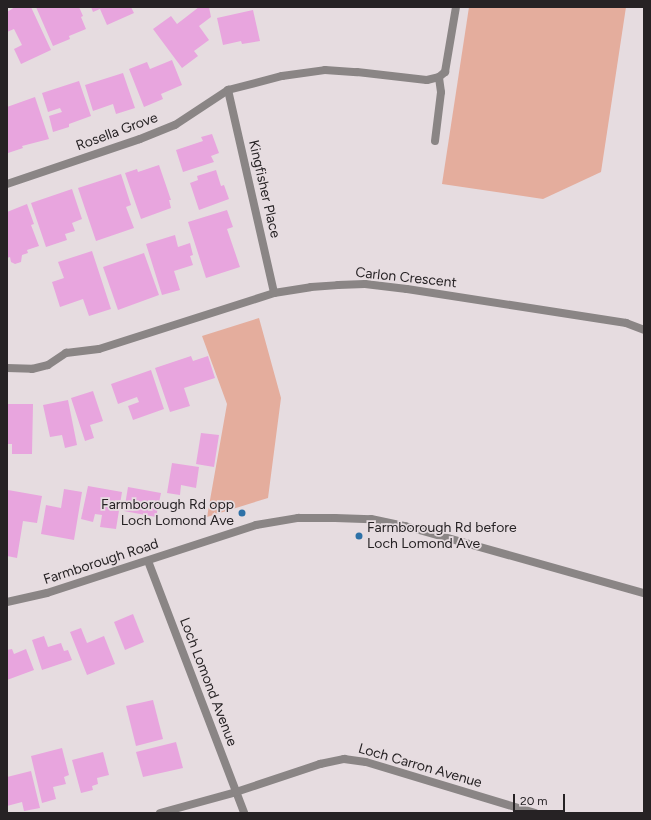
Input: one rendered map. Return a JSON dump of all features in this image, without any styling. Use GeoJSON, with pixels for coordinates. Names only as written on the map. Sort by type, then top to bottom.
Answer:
{"type":"FeatureCollection","features":[{"type":"Feature","properties":{"kind":"street"},"geometry":{"type":"LineString","coordinates":[[435,141],[441,92],[439,77],[444,72],[456,7]]}},
{"type":"Feature","properties":{"kind":"street","name":"Rosella Grove"},"geometry":{"type":"LineString","coordinates":[[7,184],[140,139],[175,125],[228,90],[282,76],[325,70],[427,80],[439,77]]}},
{"type":"Feature","properties":{"kind":"street","name":"Kingfisher Place"},"geometry":{"type":"LineString","coordinates":[[228,90],[274,294]]}},
{"type":"Feature","properties":{"kind":"street","name":"Carlon Crescent"},"geometry":{"type":"LineString","coordinates":[[7,368],[32,369],[48,365],[66,353],[99,349],[274,294],[311,287],[372,285],[407,289],[626,323],[644,330]]}},
{"type":"Feature","properties":{"kind":"street","name":"Farmborough Road"},"geometry":{"type":"LineString","coordinates":[[7,602],[48,594],[256,525],[298,518],[353,518],[405,526],[644,593]]}},
{"type":"Feature","properties":{"kind":"street","name":"Loch Lomond Avenue"},"geometry":{"type":"LineString","coordinates":[[148,561],[244,813]]}},
{"type":"Feature","properties":{"kind":"street","name":"Loch Carron Avenue"},"geometry":{"type":"LineString","coordinates":[[160,813],[236,792],[320,764],[344,759],[366,762],[535,813]]}},
{"type":"Feature","properties":{"kind":"shaded area"},"geometry":{"type":"Polygon","coordinates":[[[469,7],[626,7],[601,172],[543,199],[442,184],[469,7]]]}},
{"type":"Feature","properties":{"kind":"shaded area"},"geometry":{"type":"Polygon","coordinates":[[[259,318],[281,398],[268,498],[207,517],[227,404],[202,336],[259,318]]]}},
{"type":"Feature","properties":{"kind":"building"},"geometry":{"type":"Polygon","coordinates":[[[15,7],[31,7],[51,50],[21,64],[14,49],[22,45],[14,29],[7,32],[7,12],[15,7]]]}},
{"type":"Feature","properties":{"kind":"building"},"geometry":{"type":"Polygon","coordinates":[[[36,7],[79,7],[86,29],[69,36],[70,39],[53,46],[36,7]]]}},
{"type":"Feature","properties":{"kind":"building"},"geometry":{"type":"Polygon","coordinates":[[[91,7],[131,7],[134,13],[107,25],[100,9],[93,12],[91,7]]]}},
{"type":"Feature","properties":{"kind":"building"},"geometry":{"type":"Polygon","coordinates":[[[199,7],[209,7],[211,17],[199,26],[209,40],[194,51],[198,56],[182,68],[153,29],[171,16],[177,24],[199,7]]]}},
{"type":"Feature","properties":{"kind":"building"},"geometry":{"type":"Polygon","coordinates":[[[253,10],[260,41],[242,44],[241,41],[223,45],[217,18],[253,10]]]}},
{"type":"Feature","properties":{"kind":"building"},"geometry":{"type":"Polygon","coordinates":[[[172,60],[182,85],[161,94],[163,99],[144,107],[129,69],[147,62],[150,69],[172,60]]]}},
{"type":"Feature","properties":{"kind":"building"},"geometry":{"type":"Polygon","coordinates":[[[123,73],[135,108],[116,114],[113,104],[93,111],[85,85],[123,73]]]}},
{"type":"Feature","properties":{"kind":"building"},"geometry":{"type":"Polygon","coordinates":[[[79,81],[91,116],[69,124],[69,127],[53,132],[49,116],[62,112],[60,108],[48,112],[42,93],[79,81]]]}},
{"type":"Feature","properties":{"kind":"building"},"geometry":{"type":"Polygon","coordinates":[[[35,97],[49,139],[22,146],[23,148],[8,153],[7,107],[35,97]]]}},
{"type":"Feature","properties":{"kind":"building"},"geometry":{"type":"Polygon","coordinates":[[[212,134],[219,153],[211,156],[214,162],[183,172],[176,150],[203,141],[201,137],[212,134]]]}},
{"type":"Feature","properties":{"kind":"building"},"geometry":{"type":"Polygon","coordinates":[[[159,165],[171,200],[169,200],[171,208],[141,219],[125,173],[137,169],[138,172],[159,165]]]}},
{"type":"Feature","properties":{"kind":"building"},"geometry":{"type":"Polygon","coordinates":[[[216,170],[221,186],[224,185],[229,199],[199,210],[190,183],[198,180],[197,176],[216,170]]]}},
{"type":"Feature","properties":{"kind":"building"},"geometry":{"type":"Polygon","coordinates":[[[121,174],[131,205],[126,207],[134,228],[96,241],[78,188],[121,174]]]}},
{"type":"Feature","properties":{"kind":"building"},"geometry":{"type":"Polygon","coordinates":[[[72,189],[82,219],[72,223],[75,231],[65,234],[67,240],[46,247],[31,203],[72,189]]]}},
{"type":"Feature","properties":{"kind":"building"},"geometry":{"type":"Polygon","coordinates":[[[27,204],[34,224],[31,225],[39,246],[27,250],[28,253],[22,255],[21,262],[15,264],[11,262],[10,257],[7,258],[7,212],[27,204]]]}},
{"type":"Feature","properties":{"kind":"building"},"geometry":{"type":"Polygon","coordinates":[[[227,210],[233,227],[227,229],[240,267],[206,278],[188,222],[227,210]]]}},
{"type":"Feature","properties":{"kind":"building"},"geometry":{"type":"Polygon","coordinates":[[[175,235],[178,247],[190,243],[193,255],[190,256],[193,265],[174,271],[180,290],[162,295],[146,244],[175,235]]]}},
{"type":"Feature","properties":{"kind":"building"},"geometry":{"type":"Polygon","coordinates":[[[92,251],[111,309],[89,316],[83,299],[60,307],[52,282],[64,278],[58,262],[92,251]]]}},
{"type":"Feature","properties":{"kind":"building"},"geometry":{"type":"Polygon","coordinates":[[[144,253],[159,295],[118,310],[103,267],[144,253]]]}},
{"type":"Feature","properties":{"kind":"building"},"geometry":{"type":"Polygon","coordinates":[[[191,356],[193,361],[208,356],[215,378],[184,388],[190,406],[170,412],[155,368],[191,356]]]}},
{"type":"Feature","properties":{"kind":"building"},"geometry":{"type":"Polygon","coordinates":[[[151,370],[164,409],[133,420],[128,406],[139,402],[137,397],[118,404],[111,384],[151,370]]]}},
{"type":"Feature","properties":{"kind":"building"},"geometry":{"type":"Polygon","coordinates":[[[93,391],[103,421],[90,425],[94,438],[85,441],[71,398],[93,391]]]}},
{"type":"Feature","properties":{"kind":"building"},"geometry":{"type":"Polygon","coordinates":[[[68,400],[77,445],[65,448],[62,435],[50,437],[43,405],[68,400]]]}},
{"type":"Feature","properties":{"kind":"building"},"geometry":{"type":"Polygon","coordinates":[[[7,404],[33,404],[32,454],[12,454],[12,444],[7,444],[7,404]]]}},
{"type":"Feature","properties":{"kind":"building"},"geometry":{"type":"Polygon","coordinates":[[[201,433],[219,435],[214,467],[196,464],[201,433]]]}},
{"type":"Feature","properties":{"kind":"building"},"geometry":{"type":"Polygon","coordinates":[[[172,463],[199,467],[196,488],[181,485],[180,495],[167,493],[172,463]]]}},
{"type":"Feature","properties":{"kind":"building"},"geometry":{"type":"Polygon","coordinates":[[[88,486],[122,492],[116,529],[100,527],[102,515],[95,514],[93,522],[81,519],[88,486]]]}},
{"type":"Feature","properties":{"kind":"building"},"geometry":{"type":"Polygon","coordinates":[[[128,487],[161,493],[156,517],[124,511],[128,487]]]}},
{"type":"Feature","properties":{"kind":"building"},"geometry":{"type":"Polygon","coordinates":[[[64,489],[82,492],[74,540],[41,534],[46,505],[61,508],[64,489]]]}},
{"type":"Feature","properties":{"kind":"building"},"geometry":{"type":"Polygon","coordinates":[[[8,490],[42,496],[37,523],[23,521],[17,558],[7,556],[8,490]]]}},
{"type":"Feature","properties":{"kind":"building"},"geometry":{"type":"Polygon","coordinates":[[[133,614],[144,642],[125,650],[114,622],[133,614]]]}},
{"type":"Feature","properties":{"kind":"building"},"geometry":{"type":"Polygon","coordinates":[[[81,628],[87,643],[104,636],[115,664],[87,675],[70,632],[81,628]]]}},
{"type":"Feature","properties":{"kind":"building"},"geometry":{"type":"Polygon","coordinates":[[[44,636],[48,647],[61,643],[64,651],[68,650],[72,660],[42,670],[32,640],[44,636]]]}},
{"type":"Feature","properties":{"kind":"building"},"geometry":{"type":"Polygon","coordinates":[[[12,649],[14,654],[26,649],[34,670],[7,680],[7,650],[12,649]]]}},
{"type":"Feature","properties":{"kind":"building"},"geometry":{"type":"Polygon","coordinates":[[[153,700],[163,739],[136,746],[126,706],[153,700]]]}},
{"type":"Feature","properties":{"kind":"building"},"geometry":{"type":"Polygon","coordinates":[[[176,742],[183,768],[143,777],[136,752],[176,742]]]}},
{"type":"Feature","properties":{"kind":"building"},"geometry":{"type":"Polygon","coordinates":[[[62,748],[69,775],[64,777],[66,784],[53,787],[56,799],[42,803],[31,756],[62,748]]]}},
{"type":"Feature","properties":{"kind":"building"},"geometry":{"type":"Polygon","coordinates":[[[103,752],[109,775],[97,778],[98,784],[92,786],[93,790],[81,793],[72,760],[103,752]]]}},
{"type":"Feature","properties":{"kind":"building"},"geometry":{"type":"Polygon","coordinates":[[[31,771],[40,808],[24,811],[22,802],[7,806],[7,777],[31,771]]]}},
{"type":"Feature","properties":{"kind":"place","name":"Farmborough Rd opp Loch Lomond Ave"},"geometry":{"type":"Point","coordinates":[242,513]}},
{"type":"Feature","properties":{"kind":"place","name":"Farmborough Rd before Loch Lomond Ave"},"geometry":{"type":"Point","coordinates":[359,536]}}]}
